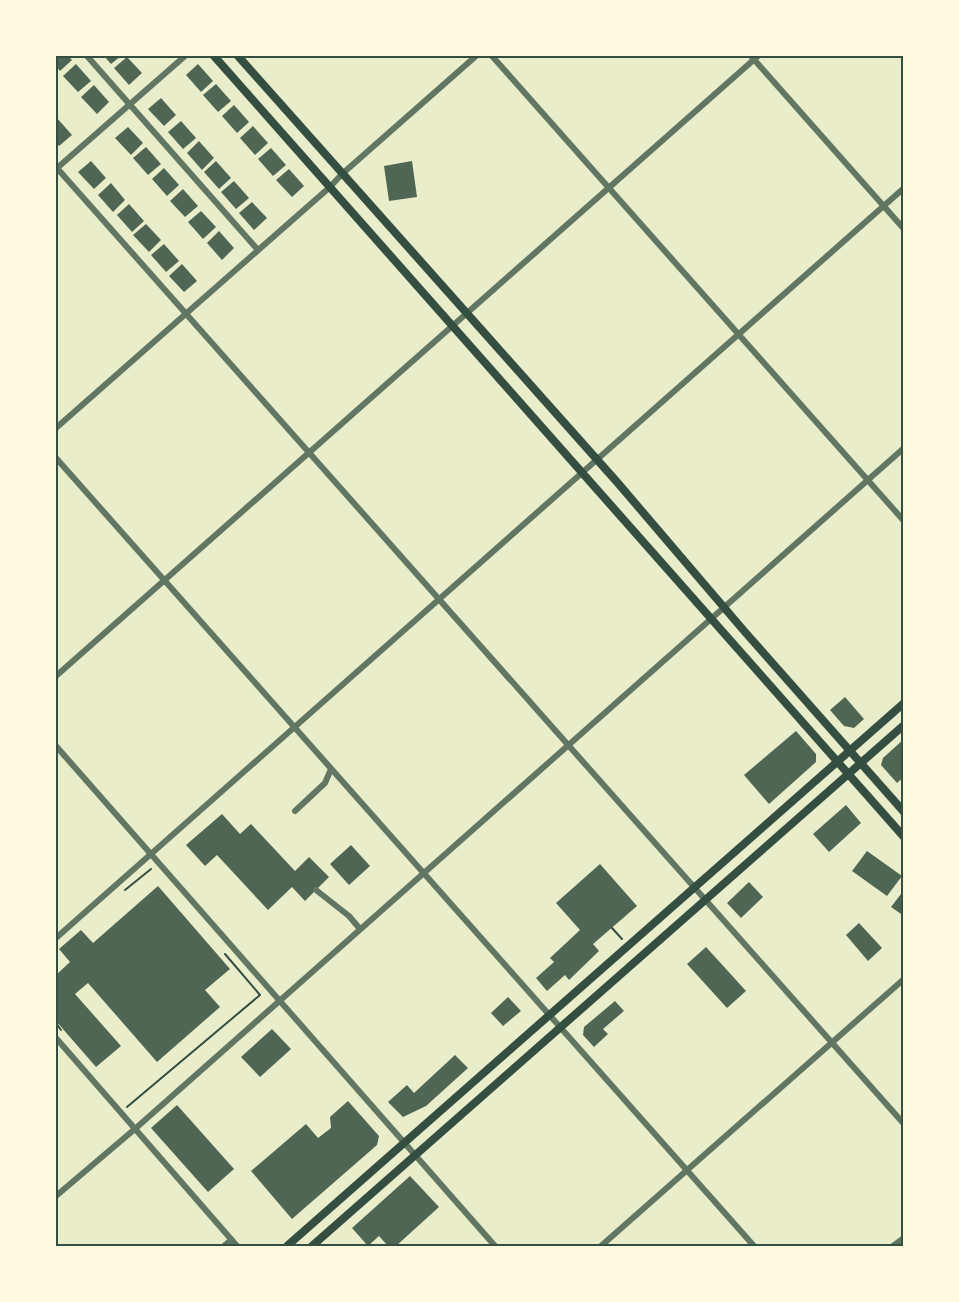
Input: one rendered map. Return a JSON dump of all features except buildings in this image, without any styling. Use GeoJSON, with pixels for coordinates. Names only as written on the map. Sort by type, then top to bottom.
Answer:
{"type":"FeatureCollection","features":[{"type":"Feature","properties":{"kind":"main road"},"geometry":{"type":"LineString","coordinates":[[214,56],[903,837]]}},
{"type":"Feature","properties":{"kind":"main road"},"geometry":{"type":"LineString","coordinates":[[238,56],[596,459],[903,812]]}},
{"type":"Feature","properties":{"kind":"main road"},"geometry":{"type":"LineString","coordinates":[[287,1246],[903,703]]}},
{"type":"Feature","properties":{"kind":"main road"},"geometry":{"type":"LineString","coordinates":[[312,1246],[903,725]]}},
{"type":"Feature","properties":{"kind":"street"},"geometry":{"type":"LineString","coordinates":[[87,56],[258,250]]}},
{"type":"Feature","properties":{"kind":"street"},"geometry":{"type":"LineString","coordinates":[[185,56],[56,168],[903,1124]]}},
{"type":"Feature","properties":{"kind":"street"},"geometry":{"type":"LineString","coordinates":[[56,428],[476,56]]}},
{"type":"Feature","properties":{"kind":"street"},"geometry":{"type":"LineString","coordinates":[[492,56],[903,521]]}},
{"type":"Feature","properties":{"kind":"street"},"geometry":{"type":"LineString","coordinates":[[56,676],[609,188],[754,57],[903,230]]}},
{"type":"Feature","properties":{"kind":"street"},"geometry":{"type":"LineString","coordinates":[[56,938],[903,188]]}},
{"type":"Feature","properties":{"kind":"street"},"geometry":{"type":"LineString","coordinates":[[56,1196],[136,1128],[903,448]]}},
{"type":"Feature","properties":{"kind":"street"},"geometry":{"type":"LineString","coordinates":[[56,458],[754,1246]]}},
{"type":"Feature","properties":{"kind":"street"},"geometry":{"type":"LineString","coordinates":[[56,746],[495,1246]]}},
{"type":"Feature","properties":{"kind":"street"},"geometry":{"type":"LineString","coordinates":[[295,811],[326,783],[331,769]]}},
{"type":"Feature","properties":{"kind":"street"},"geometry":{"type":"LineString","coordinates":[[316,890],[349,915],[360,929]]}},
{"type":"Feature","properties":{"kind":"street"},"geometry":{"type":"LineString","coordinates":[[601,1246],[903,979]]}},
{"type":"Feature","properties":{"kind":"street"},"geometry":{"type":"LineString","coordinates":[[56,1038],[237,1246]]}},
{"type":"Feature","properties":{"kind":"street"},"geometry":{"type":"LineString","coordinates":[[894,1246],[903,1238]]}},
{"type":"Feature","properties":{"kind":"street"},"geometry":{"type":"LineString","coordinates":[[224,1246],[231,1240]]}},
{"type":"Feature","properties":{"kind":"path"},"geometry":{"type":"LineString","coordinates":[[119,896],[152,868]]}},
{"type":"Feature","properties":{"kind":"path"},"geometry":{"type":"LineString","coordinates":[[612,928],[628,946]]}},
{"type":"Feature","properties":{"kind":"path"},"geometry":{"type":"LineString","coordinates":[[121,1100],[128,1108],[260,995],[221,950]]}},
{"type":"Feature","properties":{"kind":"path"},"geometry":{"type":"LineString","coordinates":[[56,1023],[63,1032]]}}]}
